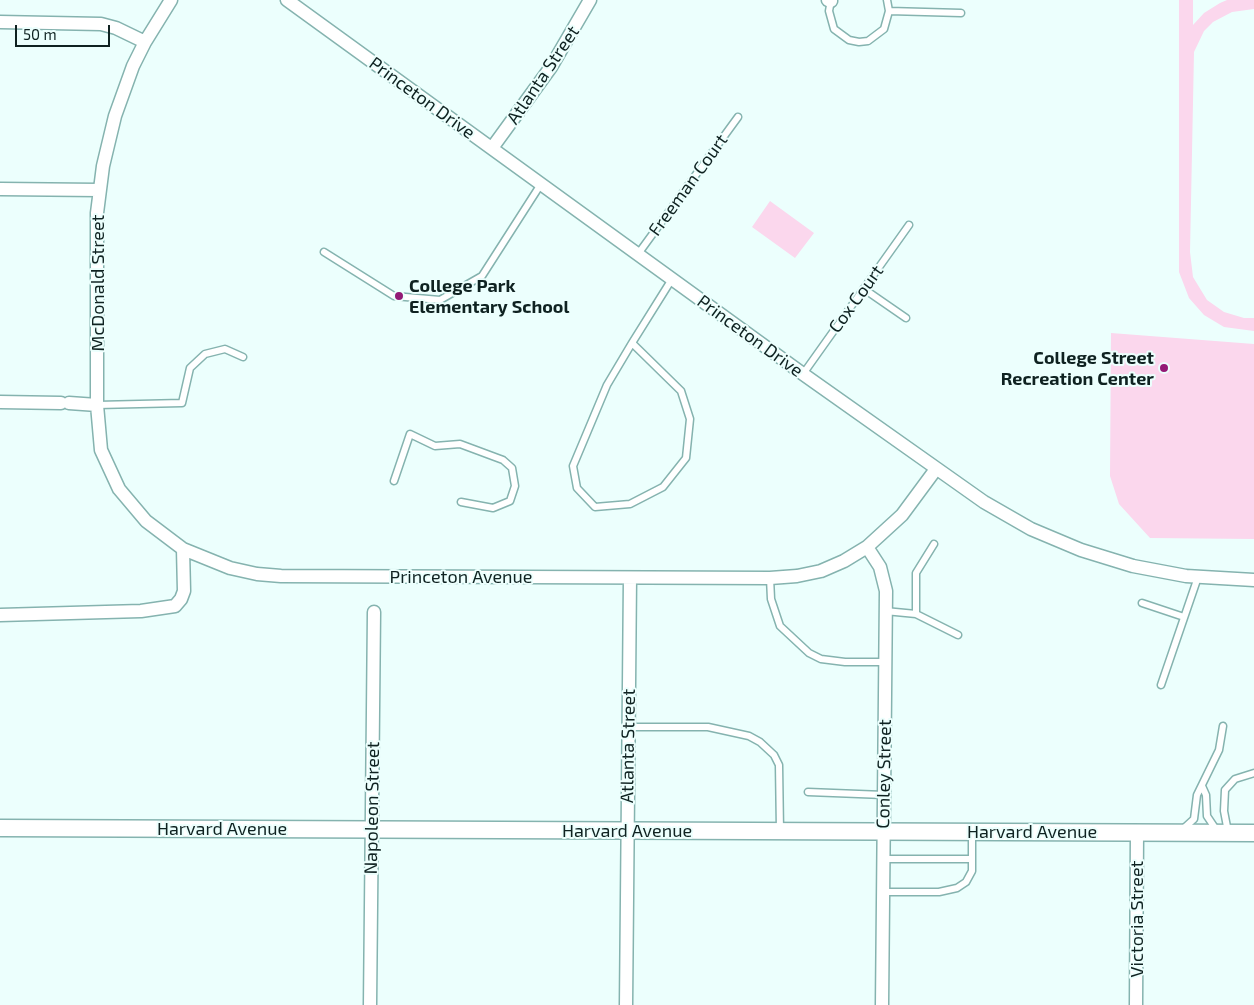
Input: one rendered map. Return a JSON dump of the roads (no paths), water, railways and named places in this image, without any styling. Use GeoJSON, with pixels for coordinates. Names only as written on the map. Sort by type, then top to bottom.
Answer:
{"type":"FeatureCollection","features":[{"type":"Feature","properties":{"kind":"street","name":"McDonald Street"},"geometry":{"type":"LineString","coordinates":[[171,0],[145,42],[114,116],[99,190],[97,405],[101,450],[119,488],[146,521],[183,549]]}},
{"type":"Feature","properties":{"kind":"street","name":"Princeton Drive"},"geometry":{"type":"LineString","coordinates":[[287,0],[803,374],[984,502],[1015,520],[1081,550],[1133,566],[1198,577],[1254,580]]}},
{"type":"Feature","properties":{"kind":"street","name":"Atlanta Street"},"geometry":{"type":"LineString","coordinates":[[492,148],[556,61],[590,0]]}},
{"type":"Feature","properties":{"kind":"street"},"geometry":{"type":"LineString","coordinates":[[0,22],[101,24],[116,28],[145,42]]}},
{"type":"Feature","properties":{"kind":"street"},"geometry":{"type":"LineString","coordinates":[[0,189],[99,190]]}},
{"type":"Feature","properties":{"kind":"street"},"geometry":{"type":"LineString","coordinates":[[0,402],[97,405]]}},
{"type":"Feature","properties":{"kind":"street","name":"Princeton Avenue"},"geometry":{"type":"LineString","coordinates":[[183,549],[230,568],[257,574],[282,576],[770,578],[797,576],[821,571],[844,561],[867,547],[902,515],[936,469]]}},
{"type":"Feature","properties":{"kind":"street","name":"Conley Street"},"geometry":{"type":"LineString","coordinates":[[867,547],[884,578],[886,611],[882,1005]]}},
{"type":"Feature","properties":{"kind":"street"},"geometry":{"type":"LineString","coordinates":[[0,615],[141,612],[175,606],[181,600],[184,591],[183,549]]}},
{"type":"Feature","properties":{"kind":"street","name":"Atlanta Street"},"geometry":{"type":"LineString","coordinates":[[626,1005],[626,831],[630,578]]}},
{"type":"Feature","properties":{"kind":"street","name":"Napoleon Street"},"geometry":{"type":"LineString","coordinates":[[370,1005],[374,612]]}},
{"type":"Feature","properties":{"kind":"street","name":"Harvard Avenue"},"geometry":{"type":"LineString","coordinates":[[0,828],[1254,833]]}},
{"type":"Feature","properties":{"kind":"street","name":"Victoria Street"},"geometry":{"type":"LineString","coordinates":[[1136,1005],[1137,833]]}},
{"type":"Feature","properties":{"kind":"lane"},"geometry":{"type":"LineString","coordinates":[[830,0],[830,20],[834,29],[849,40],[868,41],[877,36],[888,21],[887,0]]}},
{"type":"Feature","properties":{"kind":"lane"},"geometry":{"type":"LineString","coordinates":[[889,11],[961,13]]}},
{"type":"Feature","properties":{"kind":"lane","name":"Freeman Court"},"geometry":{"type":"LineString","coordinates":[[638,254],[738,117]]}},
{"type":"Feature","properties":{"kind":"lane"},"geometry":{"type":"LineString","coordinates":[[324,252],[394,296],[440,300],[482,276],[541,184]]}},
{"type":"Feature","properties":{"kind":"lane","name":"Cox Court"},"geometry":{"type":"LineString","coordinates":[[803,374],[908,225]]}},
{"type":"Feature","properties":{"kind":"lane"},"geometry":{"type":"LineString","coordinates":[[632,343],[681,391],[690,419],[686,458],[663,488],[630,504],[595,507],[577,488],[573,466],[607,385],[632,343],[672,278]]}},
{"type":"Feature","properties":{"kind":"lane"},"geometry":{"type":"LineString","coordinates":[[864,289],[906,318]]}},
{"type":"Feature","properties":{"kind":"lane"},"geometry":{"type":"LineString","coordinates":[[97,405],[182,403],[190,368],[205,354],[225,349],[243,357]]}},
{"type":"Feature","properties":{"kind":"lane"},"geometry":{"type":"LineString","coordinates":[[394,481],[410,434],[434,446],[460,444],[503,460],[512,468],[515,486],[510,501],[493,508],[461,502]]}},
{"type":"Feature","properties":{"kind":"lane"},"geometry":{"type":"LineString","coordinates":[[916,614],[916,573],[934,544]]}},
{"type":"Feature","properties":{"kind":"lane"},"geometry":{"type":"LineString","coordinates":[[1161,685],[1198,577]]}},
{"type":"Feature","properties":{"kind":"lane"},"geometry":{"type":"LineString","coordinates":[[770,578],[771,599],[780,626],[809,653],[822,658],[844,662],[885,662]]}},
{"type":"Feature","properties":{"kind":"lane"},"geometry":{"type":"LineString","coordinates":[[1142,603],[1184,617]]}},
{"type":"Feature","properties":{"kind":"lane"},"geometry":{"type":"LineString","coordinates":[[886,611],[916,614],[958,635]]}},
{"type":"Feature","properties":{"kind":"lane"},"geometry":{"type":"LineString","coordinates":[[1179,833],[1194,819],[1197,795],[1215,762],[1223,726]]}},
{"type":"Feature","properties":{"kind":"lane"},"geometry":{"type":"LineString","coordinates":[[628,728],[708,727],[750,736],[760,742],[774,755],[779,765],[780,832]]}},
{"type":"Feature","properties":{"kind":"lane"},"geometry":{"type":"LineString","coordinates":[[1223,833],[1225,790],[1235,779],[1254,773]]}},
{"type":"Feature","properties":{"kind":"lane"},"geometry":{"type":"LineString","coordinates":[[1202,786],[1206,795],[1207,816],[1223,833]]}},
{"type":"Feature","properties":{"kind":"lane"},"geometry":{"type":"LineString","coordinates":[[808,792],[884,795]]}},
{"type":"Feature","properties":{"kind":"lane"},"geometry":{"type":"LineString","coordinates":[[883,892],[939,892],[957,888],[966,882],[972,871],[972,832]]}},
{"type":"Feature","properties":{"kind":"lane"},"geometry":{"type":"LineString","coordinates":[[883,859],[972,859]]}},
{"type":"Feature","properties":{"kind":"place","name":"College Park Elementary School"},"geometry":{"type":"Point","coordinates":[399,296]}},
{"type":"Feature","properties":{"kind":"place","name":"College Street Recreation Center"},"geometry":{"type":"Point","coordinates":[1164,368]}}]}
